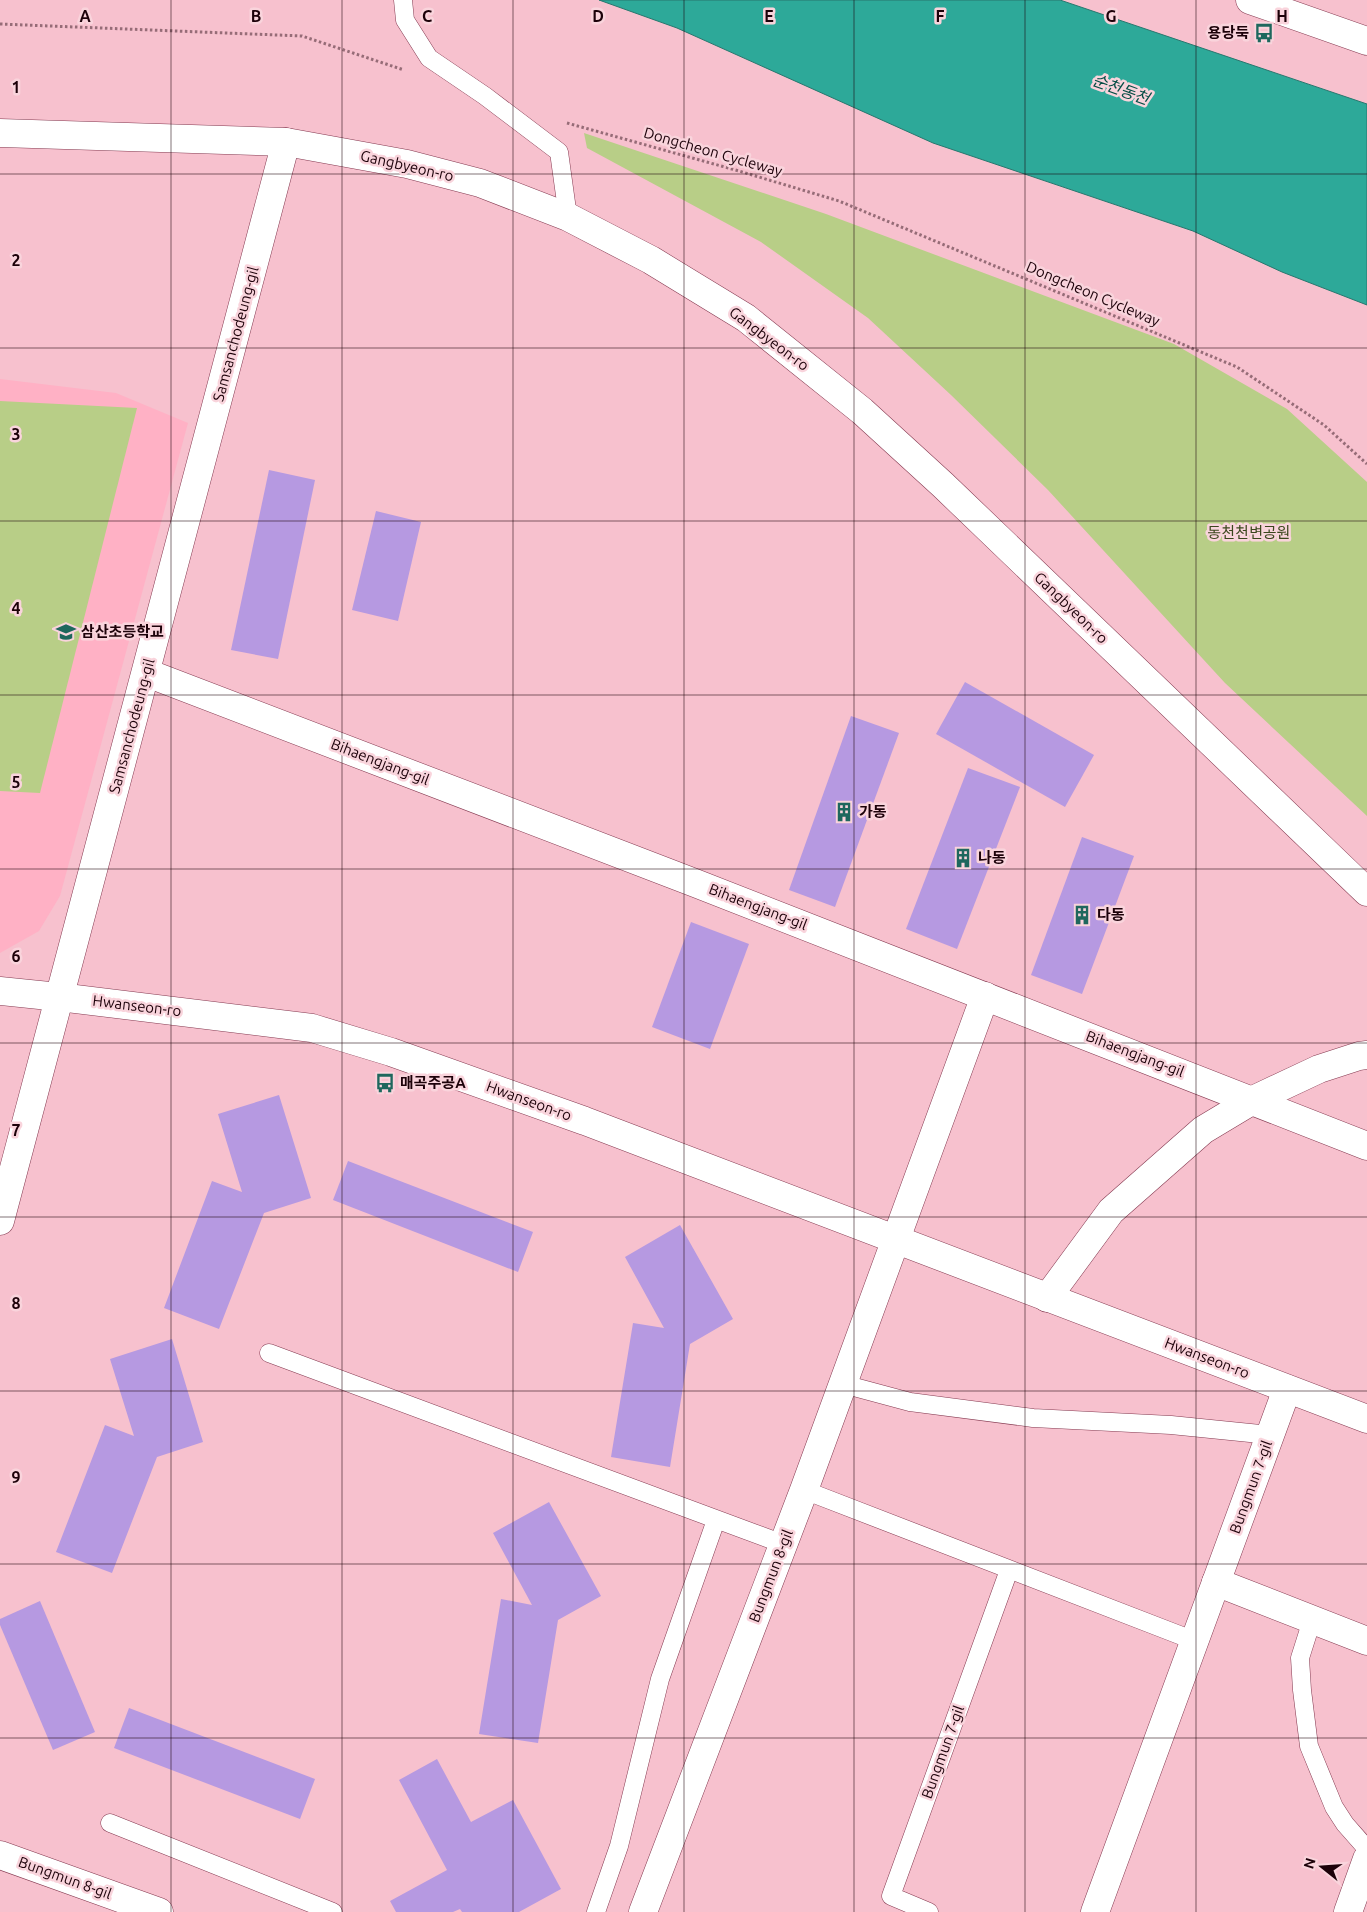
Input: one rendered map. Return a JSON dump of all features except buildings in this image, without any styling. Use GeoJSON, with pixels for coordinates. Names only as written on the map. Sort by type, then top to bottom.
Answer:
{"type":"FeatureCollection","features":[{"type":"Feature","properties":{"kind":"street"},"geometry":{"type":"LineString","coordinates":[[1250,0],[1367,41]]}},
{"type":"Feature","properties":{"kind":"street","name":"Gangbyeon-ro"},"geometry":{"type":"LineString","coordinates":[[0,133],[286,142],[425,168],[480,183],[568,217],[651,260],[746,318],[862,411],[943,485],[1367,892]]}},
{"type":"Feature","properties":{"kind":"street","name":"Samsanchodeung-gil"},"geometry":{"type":"LineString","coordinates":[[0,1221],[147,673],[286,142]]}},
{"type":"Feature","properties":{"kind":"street","name":"Bihaengjang-gil"},"geometry":{"type":"LineString","coordinates":[[147,673],[985,996],[1367,1146]]}},
{"type":"Feature","properties":{"kind":"street","name":"Hwanseon-ro"},"geometry":{"type":"LineString","coordinates":[[0,991],[59,996],[312,1028],[391,1052],[585,1121],[1367,1419]]}},
{"type":"Feature","properties":{"kind":"street"},"geometry":{"type":"LineString","coordinates":[[896,1240],[985,996]]}},
{"type":"Feature","properties":{"kind":"street"},"geometry":{"type":"LineString","coordinates":[[1048,1298],[1111,1211],[1203,1130],[1253,1100],[1319,1069],[1367,1055]]}},
{"type":"Feature","properties":{"kind":"street","name":"Bungmun 8-gil"},"geometry":{"type":"LineString","coordinates":[[643,1912],[804,1490],[896,1240]]}},
{"type":"Feature","properties":{"kind":"street","name":"Bungmun 7-gil"},"geometry":{"type":"LineString","coordinates":[[1095,1912],[1287,1389]]}},
{"type":"Feature","properties":{"kind":"street"},"geometry":{"type":"LineString","coordinates":[[1216,1582],[1367,1641]]}},
{"type":"Feature","properties":{"kind":"street","name":"Bungmun 8-gil"},"geometry":{"type":"LineString","coordinates":[[0,1855],[159,1912]]}},
{"type":"Feature","properties":{"kind":"street"},"geometry":{"type":"LineString","coordinates":[[1348,1912],[1367,1859]]}},
{"type":"Feature","properties":{"kind":"lane"},"geometry":{"type":"LineString","coordinates":[[403,0],[405,20],[430,58],[485,96],[559,152],[568,217]]}},
{"type":"Feature","properties":{"kind":"lane"},"geometry":{"type":"LineString","coordinates":[[269,1353],[783,1544]]}},
{"type":"Feature","properties":{"kind":"lane"},"geometry":{"type":"LineString","coordinates":[[843,1384],[910,1402],[1033,1418],[1171,1425],[1270,1435]]}},
{"type":"Feature","properties":{"kind":"lane"},"geometry":{"type":"LineString","coordinates":[[804,1490],[1195,1641]]}},
{"type":"Feature","properties":{"kind":"lane"},"geometry":{"type":"LineString","coordinates":[[596,1912],[618,1846],[660,1679],[716,1520]]}},
{"type":"Feature","properties":{"kind":"lane","name":"Bungmun 7-gil"},"geometry":{"type":"LineString","coordinates":[[928,1912],[891,1896],[1009,1570]]}},
{"type":"Feature","properties":{"kind":"lane"},"geometry":{"type":"LineString","coordinates":[[1312,1620],[1300,1658],[1309,1746],[1334,1807],[1345,1824],[1367,1849]]}},
{"type":"Feature","properties":{"kind":"lane"},"geometry":{"type":"LineString","coordinates":[[110,1823],[333,1912]]}},
{"type":"Feature","properties":{"kind":"path"},"geometry":{"type":"LineString","coordinates":[[0,24],[302,36],[412,72]]}},
{"type":"Feature","properties":{"kind":"path","name":"Dongcheon Cycleway"},"geometry":{"type":"LineString","coordinates":[[561,121],[839,201],[1237,367],[1324,425],[1367,464]]}},
{"type":"Feature","properties":{"kind":"shaded area","name":"삼산초등학교"},"geometry":{"type":"Polygon","coordinates":[[[0,379],[116,393],[188,423],[60,896],[39,931],[0,953],[0,379]]]}},
{"type":"Feature","properties":{"kind":"green space","name":"동천천변공원"},"geometry":{"type":"Polygon","coordinates":[[[584,133],[826,214],[1174,344],[1287,409],[1367,482],[1367,816],[1225,683],[1048,490],[951,395],[868,318],[761,242],[587,148],[584,133]]]}},
{"type":"Feature","properties":{"kind":"green space"},"geometry":{"type":"Polygon","coordinates":[[[0,401],[137,408],[40,793],[0,791],[0,401]]]}},
{"type":"Feature","properties":{"kind":"water","name":"순천동천"},"geometry":{"type":"Polygon","coordinates":[[[599,0],[1060,0],[1367,104],[1367,305],[1282,272],[1193,231],[933,143],[677,28],[599,0]]]}},
{"type":"Feature","properties":{"kind":"place","name":"용당둑"},"geometry":{"type":"Point","coordinates":[1264,33]}},
{"type":"Feature","properties":{"kind":"place","name":"삼산초등학교"},"geometry":{"type":"Point","coordinates":[66,632]}},
{"type":"Feature","properties":{"kind":"place","name":"가동"},"geometry":{"type":"Point","coordinates":[844,812]}},
{"type":"Feature","properties":{"kind":"place","name":"나동"},"geometry":{"type":"Point","coordinates":[963,858]}},
{"type":"Feature","properties":{"kind":"place","name":"다동"},"geometry":{"type":"Point","coordinates":[1082,915]}},
{"type":"Feature","properties":{"kind":"place","name":"매곡주공A"},"geometry":{"type":"Point","coordinates":[385,1083]}}]}
